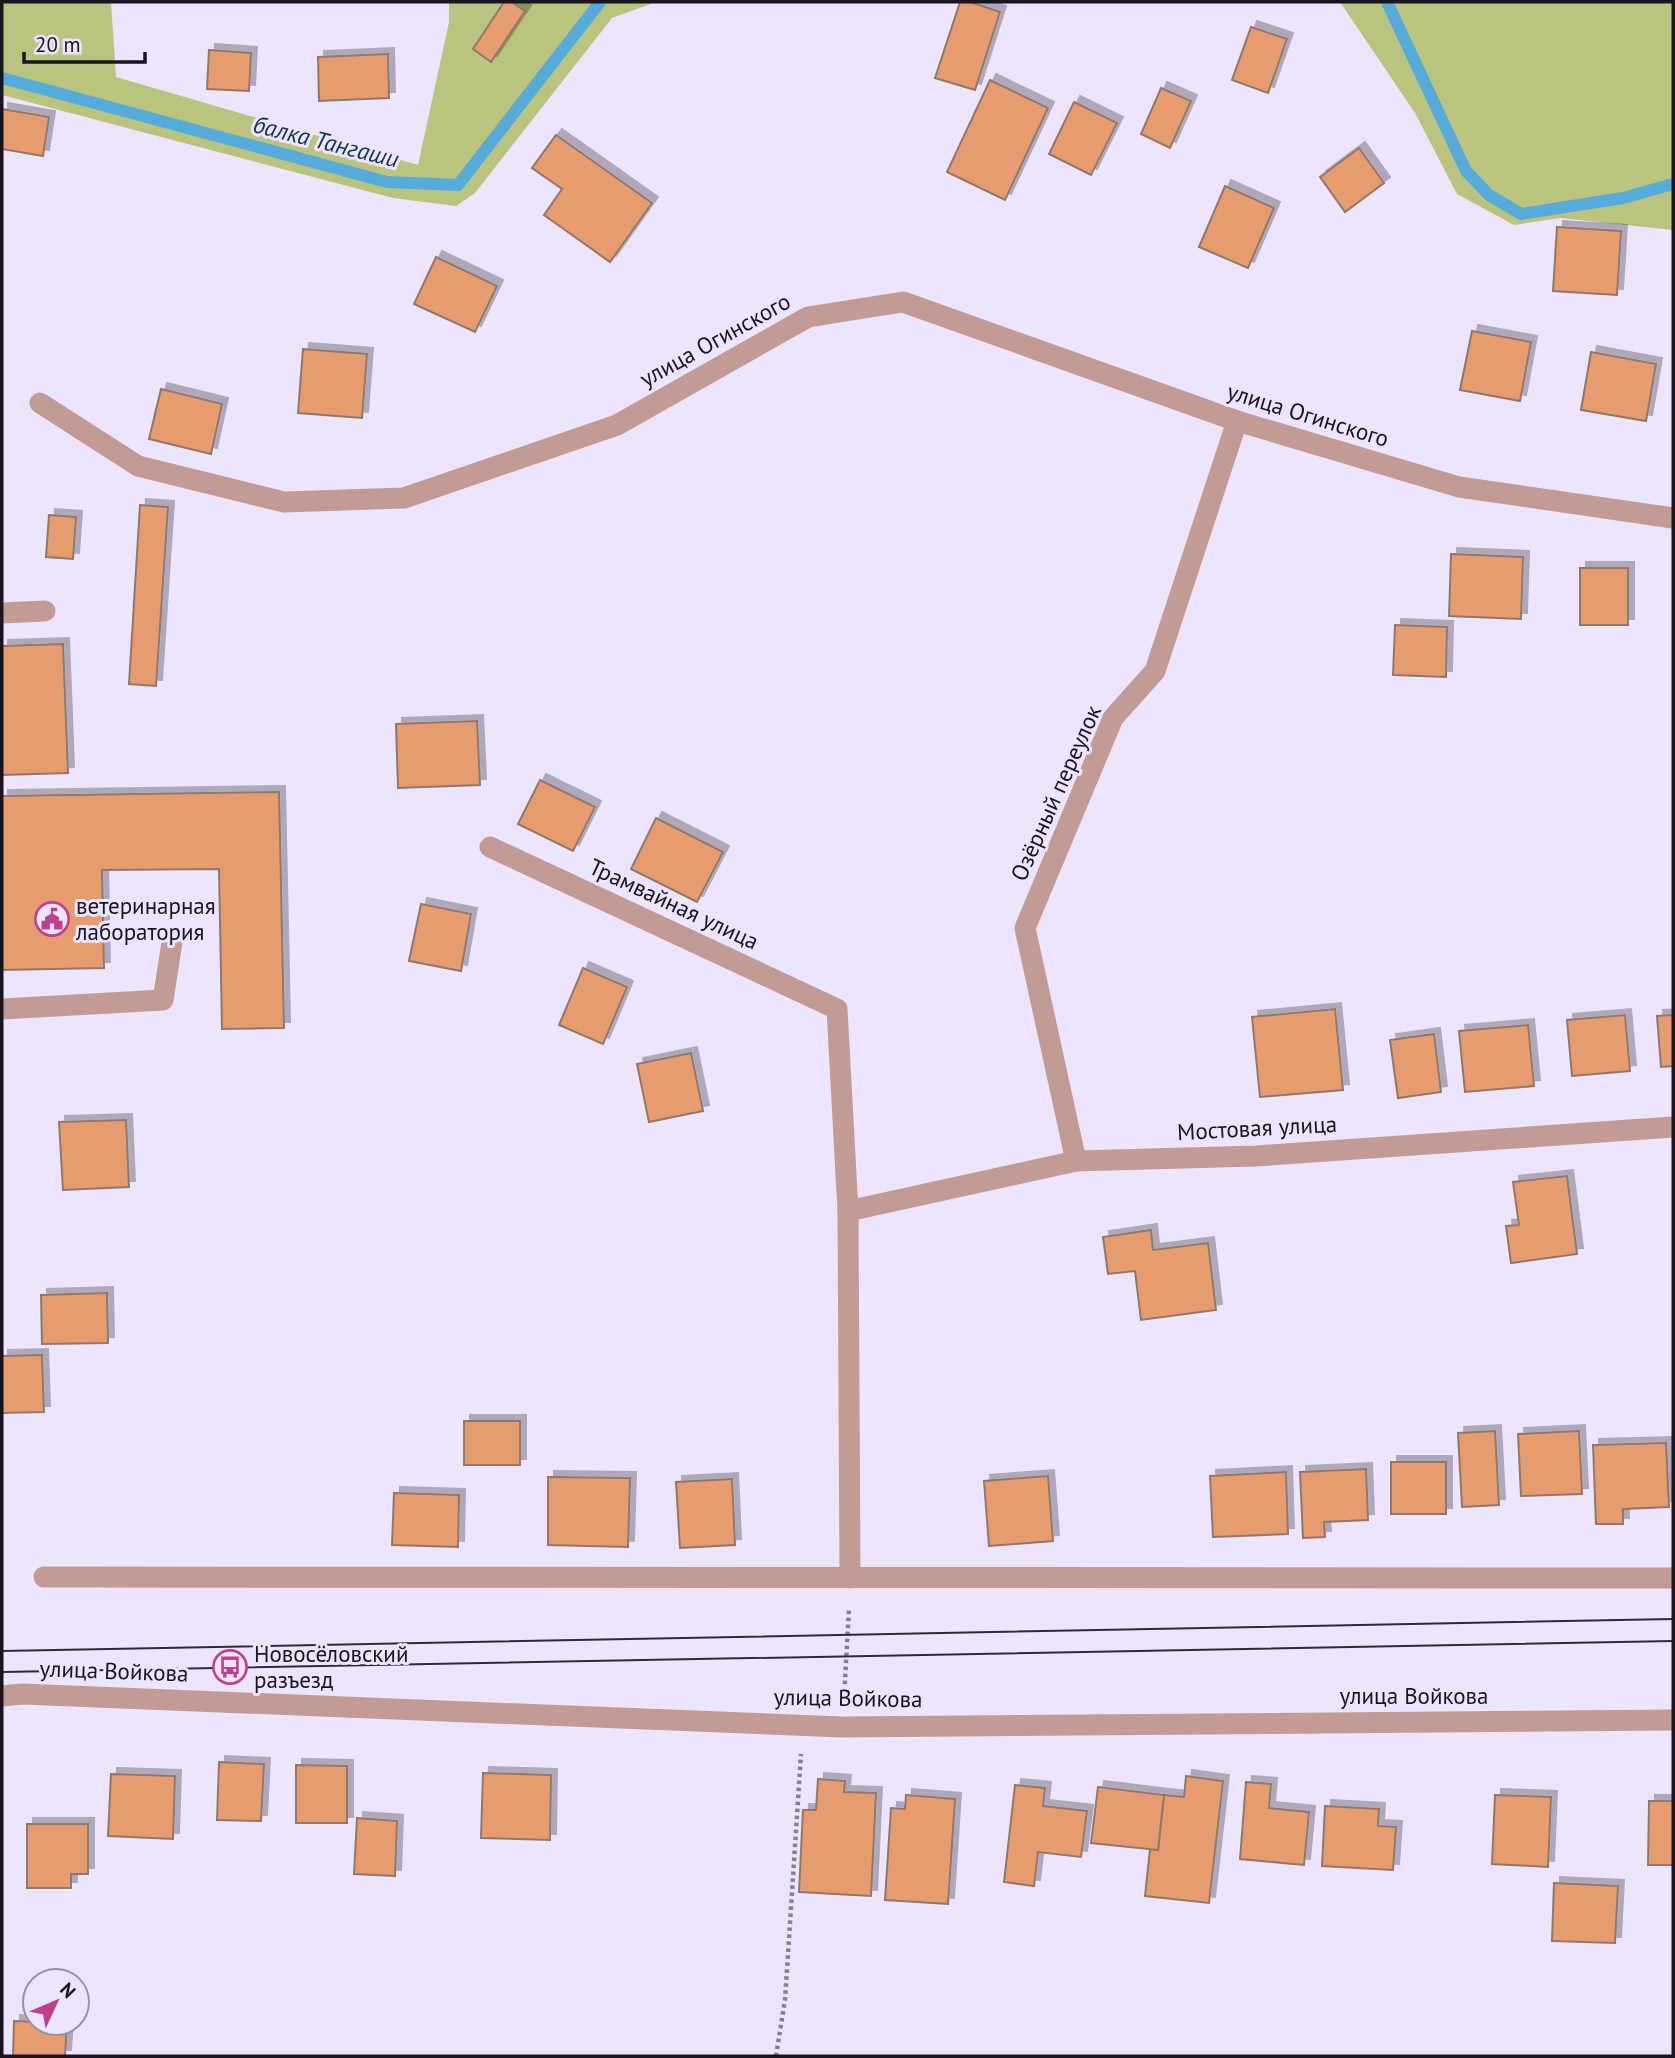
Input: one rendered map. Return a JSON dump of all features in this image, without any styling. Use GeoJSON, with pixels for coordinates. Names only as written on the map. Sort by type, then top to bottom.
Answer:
{"type":"FeatureCollection","features":[{"type":"Feature","properties":{"kind":"street","name":"улица Огинского"},"geometry":{"type":"LineString","coordinates":[[40,403],[138,466],[285,502],[404,498],[617,425],[808,317],[903,302],[1237,421],[1459,487],[1673,518]]}},
{"type":"Feature","properties":{"kind":"street","name":"Озёрный переулок"},"geometry":{"type":"LineString","coordinates":[[1076,1161],[1025,928],[1112,718],[1155,671],[1237,421]]}},
{"type":"Feature","properties":{"kind":"street"},"geometry":{"type":"LineString","coordinates":[[2,613],[45,611]]}},
{"type":"Feature","properties":{"kind":"street","name":"Трамвайная улица"},"geometry":{"type":"LineString","coordinates":[[490,847],[837,1009],[848,1211]]}},
{"type":"Feature","properties":{"kind":"street"},"geometry":{"type":"LineString","coordinates":[[2,1009],[163,1000],[173,936]]}},
{"type":"Feature","properties":{"kind":"street","name":"Мостовая улица"},"geometry":{"type":"LineString","coordinates":[[848,1211],[1076,1161],[1256,1156],[1673,1127]]}},
{"type":"Feature","properties":{"kind":"street"},"geometry":{"type":"LineString","coordinates":[[848,1211],[850,1578]]}},
{"type":"Feature","properties":{"kind":"street"},"geometry":{"type":"LineString","coordinates":[[44,1577],[1673,1578]]}},
{"type":"Feature","properties":{"kind":"street","name":"улица Войкова"},"geometry":{"type":"LineString","coordinates":[[12,1695],[842,1727],[1673,1720]]}},
{"type":"Feature","properties":{"kind":"path"},"geometry":{"type":"LineString","coordinates":[[842,1727],[850,1578]]}},
{"type":"Feature","properties":{"kind":"path"},"geometry":{"type":"LineString","coordinates":[[776,2056],[785,2000],[803,1725]]}},
{"type":"Feature","properties":{"kind":"green space"},"geometry":{"type":"Polygon","coordinates":[[[2,2],[111,2],[116,77],[418,165],[449,22],[449,2],[656,2],[612,18],[475,193],[456,206],[393,198],[2,95],[2,2]]]}},
{"type":"Feature","properties":{"kind":"green space"},"geometry":{"type":"Polygon","coordinates":[[[1340,2],[1673,2],[1673,230],[1560,218],[1514,225],[1457,194],[1415,113],[1340,2]]]}},
{"type":"Feature","properties":{"kind":"building"},"geometry":{"type":"Polygon","coordinates":[[[504,2],[511,2],[525,11],[491,62],[473,49],[504,2]]]}},
{"type":"Feature","properties":{"kind":"building"},"geometry":{"type":"Polygon","coordinates":[[[960,2],[970,2],[1000,12],[975,90],[935,78],[960,2]]]}},
{"type":"Feature","properties":{"kind":"building"},"geometry":{"type":"Polygon","coordinates":[[[1251,27],[1287,39],[1268,93],[1232,80],[1251,27]]]}},
{"type":"Feature","properties":{"kind":"building"},"geometry":{"type":"Polygon","coordinates":[[[209,50],[251,53],[249,91],[207,89],[209,50]]]}},
{"type":"Feature","properties":{"kind":"building"},"geometry":{"type":"Polygon","coordinates":[[[388,54],[389,98],[319,101],[318,57],[388,54]]]}},
{"type":"Feature","properties":{"kind":"building"},"geometry":{"type":"Polygon","coordinates":[[[990,80],[1048,108],[1005,200],[947,172],[990,80]]]}},
{"type":"Feature","properties":{"kind":"building"},"geometry":{"type":"Polygon","coordinates":[[[1161,88],[1191,101],[1170,148],[1141,134],[1161,88]]]}},
{"type":"Feature","properties":{"kind":"building"},"geometry":{"type":"Polygon","coordinates":[[[1074,102],[1117,123],[1091,175],[1049,154],[1074,102]]]}},
{"type":"Feature","properties":{"kind":"building"},"geometry":{"type":"Polygon","coordinates":[[[2,109],[49,117],[43,156],[2,149],[2,109]]]}},
{"type":"Feature","properties":{"kind":"building"},"geometry":{"type":"Polygon","coordinates":[[[556,135],[652,203],[610,262],[544,215],[562,189],[532,168],[556,135]]]}},
{"type":"Feature","properties":{"kind":"building"},"geometry":{"type":"Polygon","coordinates":[[[1359,148],[1384,183],[1345,212],[1320,177],[1359,148]]]}},
{"type":"Feature","properties":{"kind":"building"},"geometry":{"type":"Polygon","coordinates":[[[1225,186],[1274,208],[1248,268],[1199,247],[1225,186]]]}},
{"type":"Feature","properties":{"kind":"building"},"geometry":{"type":"Polygon","coordinates":[[[1557,227],[1621,231],[1617,295],[1553,291],[1557,227]]]}},
{"type":"Feature","properties":{"kind":"building"},"geometry":{"type":"Polygon","coordinates":[[[436,257],[497,286],[475,332],[414,304],[436,257]]]}},
{"type":"Feature","properties":{"kind":"building"},"geometry":{"type":"Polygon","coordinates":[[[1472,331],[1531,342],[1520,401],[1460,390],[1472,331]]]}},
{"type":"Feature","properties":{"kind":"building"},"geometry":{"type":"Polygon","coordinates":[[[303,349],[367,354],[362,418],[298,413],[303,349]]]}},
{"type":"Feature","properties":{"kind":"building"},"geometry":{"type":"Polygon","coordinates":[[[1591,352],[1656,364],[1646,421],[1581,410],[1591,352]]]}},
{"type":"Feature","properties":{"kind":"building"},"geometry":{"type":"Polygon","coordinates":[[[161,389],[222,404],[211,454],[149,439],[161,389]]]}},
{"type":"Feature","properties":{"kind":"building"},"geometry":{"type":"Polygon","coordinates":[[[140,505],[168,507],[156,686],[129,684],[140,505]]]}},
{"type":"Feature","properties":{"kind":"building"},"geometry":{"type":"Polygon","coordinates":[[[49,515],[76,517],[73,559],[46,557],[49,515]]]}},
{"type":"Feature","properties":{"kind":"building"},"geometry":{"type":"Polygon","coordinates":[[[1451,554],[1523,557],[1521,619],[1449,616],[1451,554]]]}},
{"type":"Feature","properties":{"kind":"building"},"geometry":{"type":"Polygon","coordinates":[[[1580,568],[1628,568],[1628,625],[1580,625],[1580,568]]]}},
{"type":"Feature","properties":{"kind":"building"},"geometry":{"type":"Polygon","coordinates":[[[1395,625],[1447,627],[1446,677],[1393,675],[1395,625]]]}},
{"type":"Feature","properties":{"kind":"building"},"geometry":{"type":"Polygon","coordinates":[[[63,644],[68,773],[2,775],[2,646],[63,644]]]}},
{"type":"Feature","properties":{"kind":"building"},"geometry":{"type":"Polygon","coordinates":[[[477,721],[480,785],[398,788],[396,724],[477,721]]]}},
{"type":"Feature","properties":{"kind":"building"},"geometry":{"type":"Polygon","coordinates":[[[540,780],[595,807],[573,851],[518,824],[540,780]]]}},
{"type":"Feature","properties":{"kind":"building","name":"ветеринарная лаборатория"},"geometry":{"type":"Polygon","coordinates":[[[279,792],[284,1028],[222,1029],[219,869],[102,870],[104,968],[2,970],[2,796],[279,792]]]}},
{"type":"Feature","properties":{"kind":"building"},"geometry":{"type":"Polygon","coordinates":[[[656,818],[723,852],[697,902],[631,869],[656,818]]]}},
{"type":"Feature","properties":{"kind":"building"},"geometry":{"type":"Polygon","coordinates":[[[421,904],[471,914],[461,971],[409,961],[421,904]]]}},
{"type":"Feature","properties":{"kind":"building"},"geometry":{"type":"Polygon","coordinates":[[[583,968],[627,987],[603,1044],[559,1025],[583,968]]]}},
{"type":"Feature","properties":{"kind":"building"},"geometry":{"type":"Polygon","coordinates":[[[1335,1009],[1343,1090],[1260,1097],[1252,1017],[1335,1009]]]}},
{"type":"Feature","properties":{"kind":"building"},"geometry":{"type":"Polygon","coordinates":[[[1625,1015],[1630,1071],[1572,1076],[1567,1020],[1625,1015]]]}},
{"type":"Feature","properties":{"kind":"building"},"geometry":{"type":"Polygon","coordinates":[[[1673,1015],[1673,1066],[1661,1067],[1657,1016],[1673,1015]]]}},
{"type":"Feature","properties":{"kind":"building"},"geometry":{"type":"Polygon","coordinates":[[[1528,1025],[1534,1086],[1465,1092],[1459,1031],[1528,1025]]]}},
{"type":"Feature","properties":{"kind":"building"},"geometry":{"type":"Polygon","coordinates":[[[1434,1034],[1441,1092],[1398,1098],[1390,1040],[1434,1034]]]}},
{"type":"Feature","properties":{"kind":"building"},"geometry":{"type":"Polygon","coordinates":[[[691,1053],[703,1111],[649,1122],[637,1064],[691,1053]]]}},
{"type":"Feature","properties":{"kind":"building"},"geometry":{"type":"Polygon","coordinates":[[[126,1120],[129,1187],[63,1190],[59,1122],[126,1120]]]}},
{"type":"Feature","properties":{"kind":"building"},"geometry":{"type":"Polygon","coordinates":[[[1567,1176],[1577,1254],[1511,1263],[1506,1226],[1519,1225],[1513,1182],[1567,1176]]]}},
{"type":"Feature","properties":{"kind":"building"},"geometry":{"type":"Polygon","coordinates":[[[1151,1230],[1153,1250],[1208,1243],[1216,1310],[1141,1320],[1135,1271],[1108,1274],[1103,1237],[1151,1230]]]}},
{"type":"Feature","properties":{"kind":"building"},"geometry":{"type":"Polygon","coordinates":[[[107,1293],[108,1343],[42,1344],[41,1295],[107,1293]]]}},
{"type":"Feature","properties":{"kind":"building"},"geometry":{"type":"Polygon","coordinates":[[[42,1355],[44,1412],[2,1413],[2,1356],[42,1355]]]}},
{"type":"Feature","properties":{"kind":"building"},"geometry":{"type":"Polygon","coordinates":[[[464,1421],[520,1421],[520,1465],[464,1465],[464,1421]]]}},
{"type":"Feature","properties":{"kind":"building"},"geometry":{"type":"Polygon","coordinates":[[[1495,1431],[1499,1505],[1462,1507],[1458,1433],[1495,1431]]]}},
{"type":"Feature","properties":{"kind":"building"},"geometry":{"type":"Polygon","coordinates":[[[1579,1431],[1582,1494],[1521,1496],[1518,1434],[1579,1431]]]}},
{"type":"Feature","properties":{"kind":"building"},"geometry":{"type":"Polygon","coordinates":[[[1666,1443],[1669,1507],[1623,1509],[1623,1524],[1596,1524],[1593,1445],[1666,1443]]]}},
{"type":"Feature","properties":{"kind":"building"},"geometry":{"type":"Polygon","coordinates":[[[1391,1462],[1446,1462],[1446,1514],[1391,1514],[1391,1462]]]}},
{"type":"Feature","properties":{"kind":"building"},"geometry":{"type":"Polygon","coordinates":[[[1366,1469],[1368,1520],[1324,1522],[1325,1537],[1303,1538],[1300,1472],[1366,1469]]]}},
{"type":"Feature","properties":{"kind":"building"},"geometry":{"type":"Polygon","coordinates":[[[1286,1472],[1288,1534],[1213,1537],[1210,1476],[1286,1472]]]}},
{"type":"Feature","properties":{"kind":"building"},"geometry":{"type":"Polygon","coordinates":[[[1048,1476],[1053,1541],[989,1546],[984,1481],[1048,1476]]]}},
{"type":"Feature","properties":{"kind":"building"},"geometry":{"type":"Polygon","coordinates":[[[548,1477],[630,1478],[628,1547],[548,1545],[548,1477]]]}},
{"type":"Feature","properties":{"kind":"building"},"geometry":{"type":"Polygon","coordinates":[[[732,1479],[735,1545],[680,1548],[676,1482],[732,1479]]]}},
{"type":"Feature","properties":{"kind":"building"},"geometry":{"type":"Polygon","coordinates":[[[394,1493],[459,1495],[458,1547],[392,1545],[394,1493]]]}},
{"type":"Feature","properties":{"kind":"building"},"geometry":{"type":"Polygon","coordinates":[[[219,1762],[264,1764],[261,1821],[217,1820],[219,1762]]]}},
{"type":"Feature","properties":{"kind":"building"},"geometry":{"type":"Polygon","coordinates":[[[296,1765],[347,1766],[347,1823],[296,1823],[296,1765]]]}},
{"type":"Feature","properties":{"kind":"building"},"geometry":{"type":"Polygon","coordinates":[[[483,1773],[551,1775],[550,1840],[481,1838],[483,1773]]]}},
{"type":"Feature","properties":{"kind":"building"},"geometry":{"type":"Polygon","coordinates":[[[111,1774],[175,1776],[173,1839],[108,1836],[111,1774]]]}},
{"type":"Feature","properties":{"kind":"building"},"geometry":{"type":"Polygon","coordinates":[[[1186,1776],[1223,1781],[1209,1903],[1145,1896],[1150,1849],[1158,1850],[1164,1795],[1184,1797],[1186,1776]]]}},
{"type":"Feature","properties":{"kind":"building"},"geometry":{"type":"Polygon","coordinates":[[[818,1779],[845,1781],[844,1792],[876,1793],[871,1896],[799,1892],[803,1810],[816,1810],[818,1779]]]}},
{"type":"Feature","properties":{"kind":"building"},"geometry":{"type":"Polygon","coordinates":[[[1246,1782],[1271,1784],[1269,1808],[1309,1812],[1304,1865],[1240,1859],[1246,1782]]]}},
{"type":"Feature","properties":{"kind":"building"},"geometry":{"type":"Polygon","coordinates":[[[1015,1785],[1045,1788],[1043,1806],[1087,1811],[1081,1857],[1038,1852],[1034,1886],[1004,1882],[1015,1785]]]}},
{"type":"Feature","properties":{"kind":"building"},"geometry":{"type":"Polygon","coordinates":[[[1098,1787],[1164,1795],[1158,1850],[1091,1843],[1098,1787]]]}},
{"type":"Feature","properties":{"kind":"building"},"geometry":{"type":"Polygon","coordinates":[[[906,1795],[955,1799],[948,1904],[885,1900],[891,1808],[905,1809],[906,1795]]]}},
{"type":"Feature","properties":{"kind":"building"},"geometry":{"type":"Polygon","coordinates":[[[1495,1795],[1551,1797],[1548,1867],[1492,1864],[1495,1795]]]}},
{"type":"Feature","properties":{"kind":"building"},"geometry":{"type":"Polygon","coordinates":[[[1649,1801],[1673,1801],[1673,1865],[1648,1865],[1649,1801]]]}},
{"type":"Feature","properties":{"kind":"building"},"geometry":{"type":"Polygon","coordinates":[[[1325,1806],[1379,1809],[1378,1826],[1396,1827],[1393,1870],[1322,1866],[1325,1806]]]}},
{"type":"Feature","properties":{"kind":"building"},"geometry":{"type":"Polygon","coordinates":[[[357,1818],[397,1821],[395,1876],[354,1874],[357,1818]]]}},
{"type":"Feature","properties":{"kind":"building"},"geometry":{"type":"Polygon","coordinates":[[[27,1824],[88,1824],[88,1874],[71,1874],[71,1888],[27,1888],[27,1824]]]}},
{"type":"Feature","properties":{"kind":"building"},"geometry":{"type":"Polygon","coordinates":[[[1554,1883],[1618,1886],[1615,1943],[1552,1941],[1554,1883]]]}},
{"type":"Feature","properties":{"kind":"building"},"geometry":{"type":"Polygon","coordinates":[[[14,2021],[21,2021],[21,2037],[66,2037],[65,2056],[13,2056],[14,2021]]]}},
{"type":"Feature","properties":{"kind":"waterway","name":"балка Тангаши"},"geometry":{"type":"LineString","coordinates":[[2,78],[387,182],[458,185],[600,2]]}},
{"type":"Feature","properties":{"kind":"waterway","name":"балка Тангаши"},"geometry":{"type":"LineString","coordinates":[[1387,2],[1466,171],[1489,195],[1521,214],[1623,198],[1673,184]]}},
{"type":"Feature","properties":{"kind":"tram line"},"geometry":{"type":"LineString","coordinates":[[2,1651],[1673,1619]]}},
{"type":"Feature","properties":{"kind":"tram line"},"geometry":{"type":"LineString","coordinates":[[2,1672],[1673,1641]]}},
{"type":"Feature","properties":{"kind":"place","name":"ветеринарная лаборатория"},"geometry":{"type":"Point","coordinates":[52,919]}},
{"type":"Feature","properties":{"kind":"place","name":"Новосёловский разъезд"},"geometry":{"type":"Point","coordinates":[230,1667]}}]}
